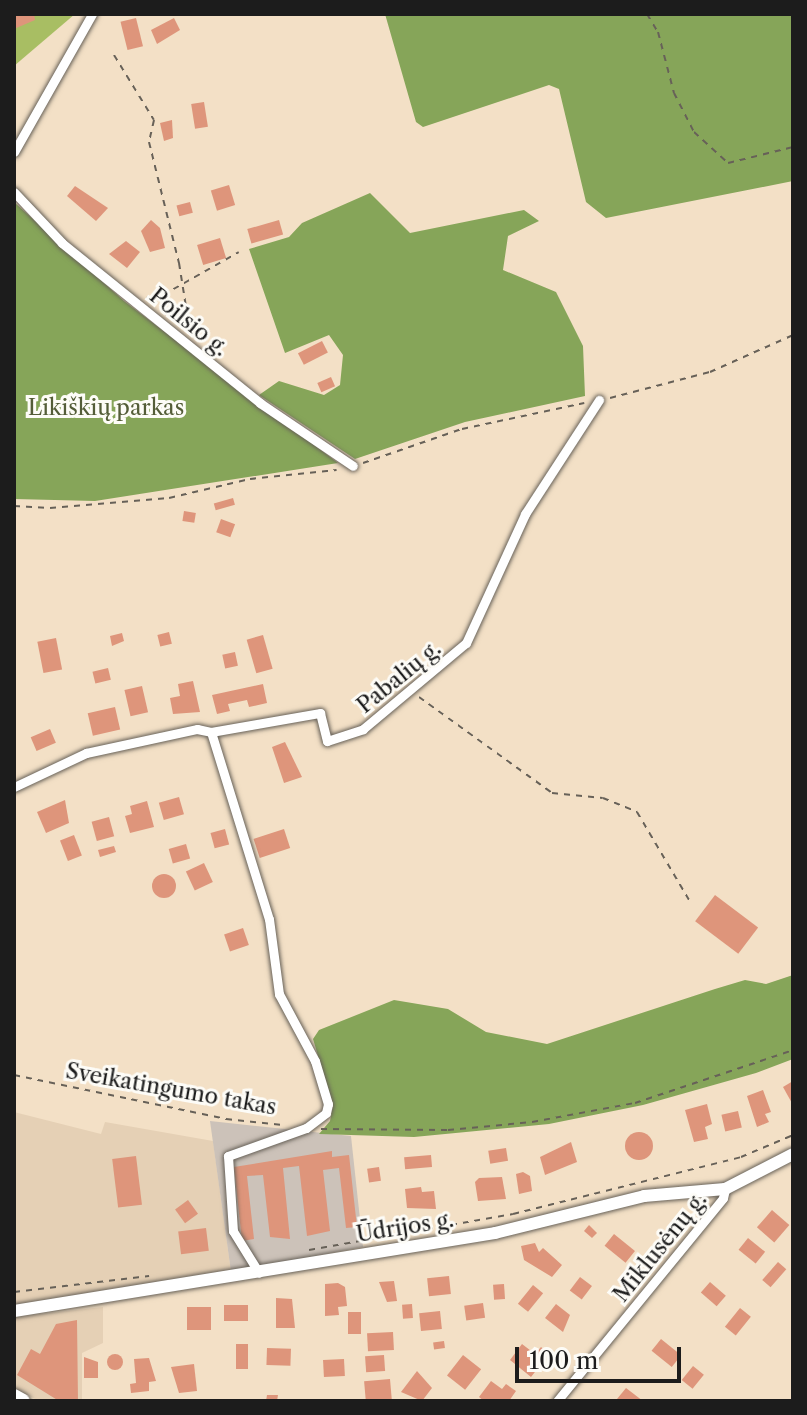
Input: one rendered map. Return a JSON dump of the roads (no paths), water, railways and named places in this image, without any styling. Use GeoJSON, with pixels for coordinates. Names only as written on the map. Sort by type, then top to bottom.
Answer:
{"type":"FeatureCollection","features":[{"type":"Feature","properties":{"kind":"main road","name":"Ūdrijos g."},"geometry":{"type":"LineString","coordinates":[[14,1311],[495,1233],[655,1194],[725,1189],[793,1154]]}},
{"type":"Feature","properties":{"kind":"main road"},"geometry":{"type":"LineString","coordinates":[[14,1396],[23,1401]]}},
{"type":"Feature","properties":{"kind":"street"},"geometry":{"type":"LineString","coordinates":[[14,152],[92,14]]}},
{"type":"Feature","properties":{"kind":"street","name":"Poilsio g."},"geometry":{"type":"LineString","coordinates":[[14,192],[62,243],[260,403],[353,466]]}},
{"type":"Feature","properties":{"kind":"street","name":"Pabalių g."},"geometry":{"type":"LineString","coordinates":[[14,787],[86,753],[197,729],[211,732],[320,713],[327,741],[335,741],[363,729],[466,643],[525,514],[599,400]]}},
{"type":"Feature","properties":{"kind":"street"},"geometry":{"type":"LineString","coordinates":[[211,732],[269,919],[279,994],[325,1087],[326,1113],[306,1128],[235,1149],[226,1164],[236,1242],[259,1273]]}},
{"type":"Feature","properties":{"kind":"street","name":"Miklusėnų g."},"geometry":{"type":"LineString","coordinates":[[557,1401],[723,1198],[725,1189]]}},
{"type":"Feature","properties":{"kind":"park label","name":"Likiškių parkas"},"geometry":{"type":"Point","coordinates":[106,408]}}]}
